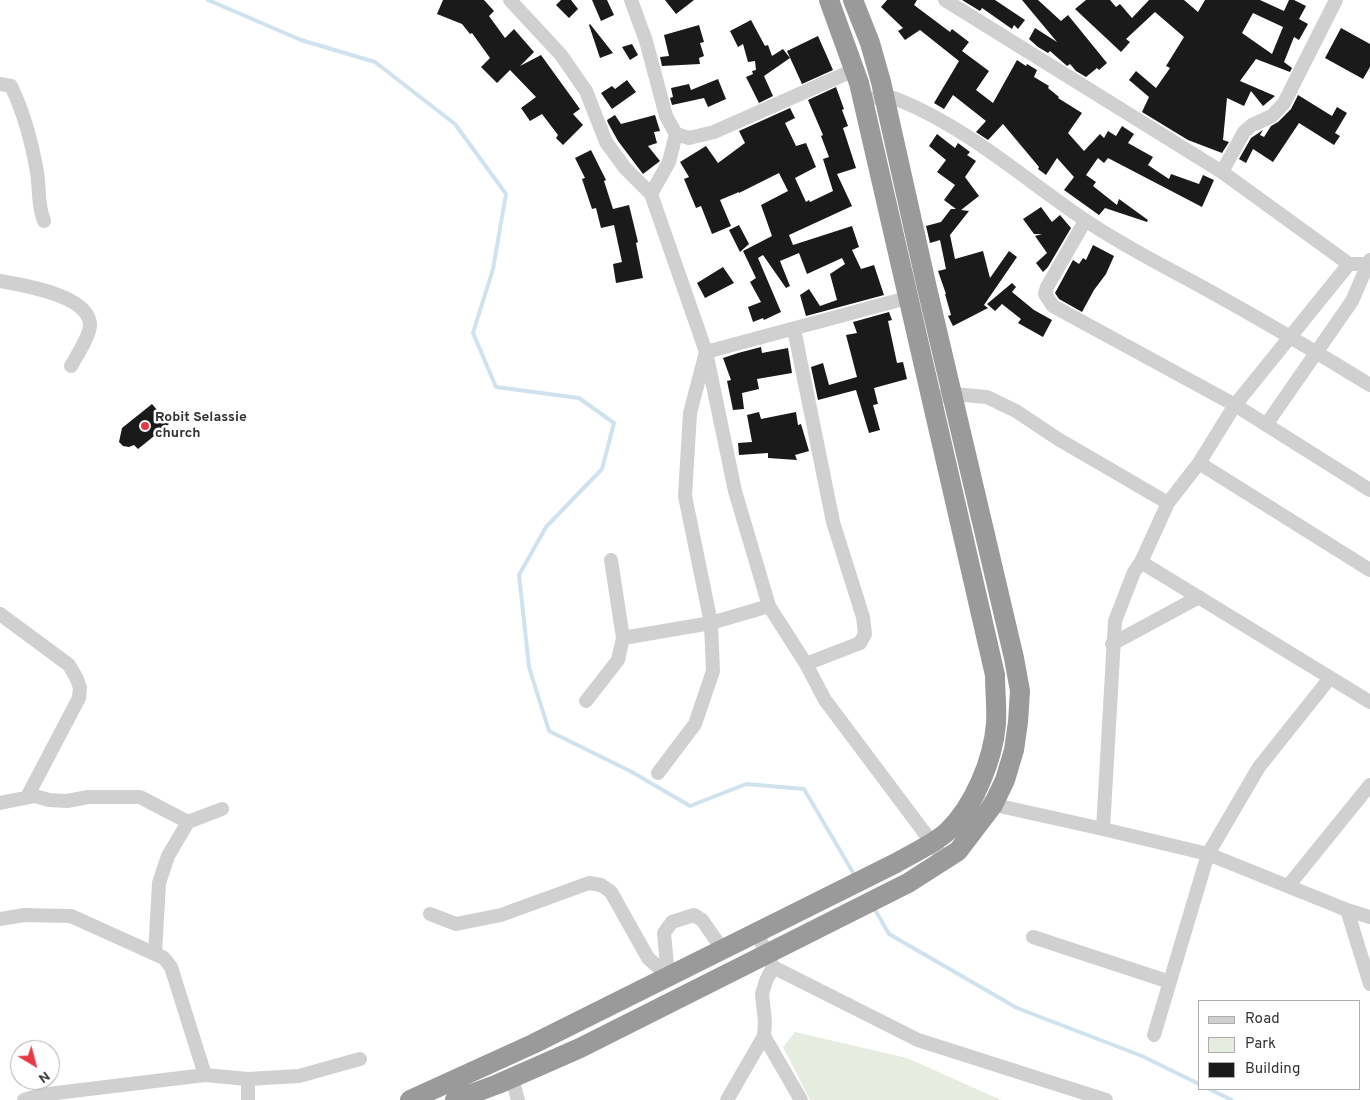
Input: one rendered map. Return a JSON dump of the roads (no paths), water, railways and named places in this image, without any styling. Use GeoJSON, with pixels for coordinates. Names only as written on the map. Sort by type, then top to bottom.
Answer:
{"type":"FeatureCollection","features":[{"type":"Feature","properties":{"kind":"highway"},"geometry":{"type":"LineString","coordinates":[[458,1092],[533,1044],[818,903],[933,842],[948,831],[973,799],[987,768],[996,725],[995,675],[862,101],[854,70],[829,0]]}},
{"type":"Feature","properties":{"kind":"highway"},"geometry":{"type":"LineString","coordinates":[[410,1100],[458,1092],[512,1078],[770,961],[827,924],[908,883],[945,860],[958,850],[993,805],[1006,780],[1014,750],[1020,691],[884,95],[858,2]]}},
{"type":"Feature","properties":{"kind":"street"},"geometry":{"type":"LineString","coordinates":[[510,0],[561,55],[586,91],[606,142],[625,168],[651,194],[706,352],[735,492],[770,606],[806,664],[825,700],[945,860]]}},
{"type":"Feature","properties":{"kind":"street"},"geometry":{"type":"LineString","coordinates":[[632,0],[646,41],[666,116],[676,134],[669,162],[651,194]]}},
{"type":"Feature","properties":{"kind":"street"},"geometry":{"type":"LineString","coordinates":[[945,0],[1222,172],[1349,264],[1369,263],[1352,301],[1266,425]]}},
{"type":"Feature","properties":{"kind":"street"},"geometry":{"type":"LineString","coordinates":[[1222,172],[1244,132],[1252,125],[1272,116],[1284,102],[1336,0]]}},
{"type":"Feature","properties":{"kind":"street"},"geometry":{"type":"LineString","coordinates":[[676,134],[689,138],[714,132],[854,70]]}},
{"type":"Feature","properties":{"kind":"street"},"geometry":{"type":"LineString","coordinates":[[0,84],[11,86],[19,102],[37,174],[39,208],[44,221]]}},
{"type":"Feature","properties":{"kind":"street"},"geometry":{"type":"LineString","coordinates":[[862,101],[884,95],[945,122],[1010,164],[1086,220],[1131,248],[1291,336],[1370,385]]}},
{"type":"Feature","properties":{"kind":"street"},"geometry":{"type":"LineString","coordinates":[[1086,220],[1047,287],[1045,294],[1047,300],[1053,306],[1235,405],[1370,490]]}},
{"type":"Feature","properties":{"kind":"street"},"geometry":{"type":"LineString","coordinates":[[1103,828],[1112,644],[1115,621],[1134,572],[1141,562],[1168,503],[1199,463],[1235,405],[1349,264]]}},
{"type":"Feature","properties":{"kind":"street"},"geometry":{"type":"LineString","coordinates":[[0,281],[34,286],[77,303],[87,312],[91,325],[81,349],[71,366]]}},
{"type":"Feature","properties":{"kind":"street"},"geometry":{"type":"LineString","coordinates":[[706,352],[907,298]]}},
{"type":"Feature","properties":{"kind":"street"},"geometry":{"type":"LineString","coordinates":[[794,328],[833,522],[863,617],[865,634],[860,643],[806,664]]}},
{"type":"Feature","properties":{"kind":"street"},"geometry":{"type":"LineString","coordinates":[[658,772],[695,724],[713,671],[712,623],[685,496],[690,413],[706,352]]}},
{"type":"Feature","properties":{"kind":"street"},"geometry":{"type":"LineString","coordinates":[[930,399],[952,394],[987,397],[1016,410],[1058,439],[1168,503]]}},
{"type":"Feature","properties":{"kind":"street"},"geometry":{"type":"LineString","coordinates":[[1199,463],[1370,570]]}},
{"type":"Feature","properties":{"kind":"street"},"geometry":{"type":"LineString","coordinates":[[586,701],[618,660],[624,638],[611,560]]}},
{"type":"Feature","properties":{"kind":"street"},"geometry":{"type":"LineString","coordinates":[[1141,562],[1370,702]]}},
{"type":"Feature","properties":{"kind":"street"},"geometry":{"type":"LineString","coordinates":[[1112,644],[1199,598]]}},
{"type":"Feature","properties":{"kind":"street"},"geometry":{"type":"LineString","coordinates":[[624,638],[712,623],[770,606]]}},
{"type":"Feature","properties":{"kind":"street"},"geometry":{"type":"LineString","coordinates":[[0,614],[69,665],[78,678],[80,688],[79,698],[27,797]]}},
{"type":"Feature","properties":{"kind":"street"},"geometry":{"type":"LineString","coordinates":[[1154,1034],[1208,854],[1259,767],[1330,678]]}},
{"type":"Feature","properties":{"kind":"street"},"geometry":{"type":"LineString","coordinates":[[1289,885],[1370,785]]}},
{"type":"Feature","properties":{"kind":"street"},"geometry":{"type":"LineString","coordinates":[[0,803],[35,796],[49,800],[67,801],[88,797],[140,797],[188,822]]}},
{"type":"Feature","properties":{"kind":"street"},"geometry":{"type":"LineString","coordinates":[[973,799],[1208,854],[1289,885],[1347,910],[1370,917]]}},
{"type":"Feature","properties":{"kind":"street"},"geometry":{"type":"LineString","coordinates":[[155,954],[158,883],[168,856],[188,822],[222,808]]}},
{"type":"Feature","properties":{"kind":"street"},"geometry":{"type":"LineString","coordinates":[[430,914],[456,924],[500,915],[589,883],[601,885],[611,892],[648,958],[668,976]]}},
{"type":"Feature","properties":{"kind":"street"},"geometry":{"type":"LineString","coordinates":[[1347,910],[1370,984]]}},
{"type":"Feature","properties":{"kind":"street"},"geometry":{"type":"LineString","coordinates":[[0,919],[24,915],[71,916],[164,958],[170,967],[205,1075]]}},
{"type":"Feature","properties":{"kind":"street"},"geometry":{"type":"LineString","coordinates":[[668,976],[664,933],[672,922],[694,915],[702,920],[723,950]]}},
{"type":"Feature","properties":{"kind":"street"},"geometry":{"type":"LineString","coordinates":[[728,1100],[764,1036],[765,1022],[762,994],[770,961],[757,933]]}},
{"type":"Feature","properties":{"kind":"street"},"geometry":{"type":"LineString","coordinates":[[1033,937],[1170,982]]}},
{"type":"Feature","properties":{"kind":"street"},"geometry":{"type":"LineString","coordinates":[[770,961],[918,1040],[1102,1099]]}},
{"type":"Feature","properties":{"kind":"street"},"geometry":{"type":"LineString","coordinates":[[764,1036],[800,1100]]}},
{"type":"Feature","properties":{"kind":"street"},"geometry":{"type":"LineString","coordinates":[[24,1100],[40,1095],[205,1075],[248,1080],[299,1076],[360,1059]]}},
{"type":"Feature","properties":{"kind":"street"},"geometry":{"type":"LineString","coordinates":[[512,1078],[518,1100]]}},
{"type":"Feature","properties":{"kind":"street"},"geometry":{"type":"LineString","coordinates":[[248,1080],[248,1100]]}},
{"type":"Feature","properties":{"kind":"waterway"},"geometry":{"type":"LineString","coordinates":[[208,0],[301,40],[375,62],[455,124],[506,194],[493,269],[473,333],[496,387],[579,398],[614,423],[602,469],[546,527],[519,575],[529,667],[549,731],[632,772],[690,806],[746,784],[804,789],[855,876]]}},
{"type":"Feature","properties":{"kind":"waterway"},"geometry":{"type":"LineString","coordinates":[[874,908],[889,934],[1017,1008],[1142,1056],[1198,1084]]}},
{"type":"Feature","properties":{"kind":"waterway"},"geometry":{"type":"LineString","coordinates":[[1211,1090],[1232,1100]]}},
{"type":"Feature","properties":{"kind":"place","name":"Robit Selassie church"},"geometry":{"type":"Point","coordinates":[145,426]}}]}
